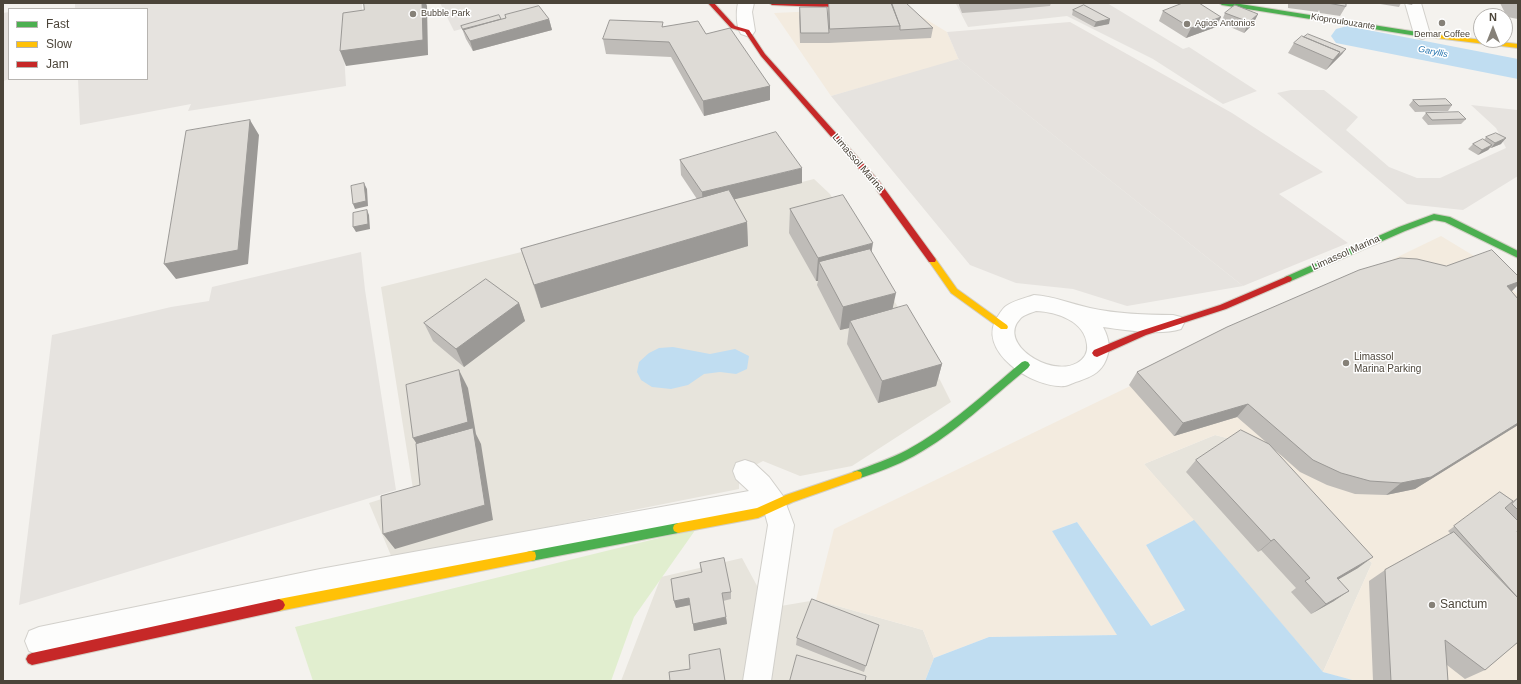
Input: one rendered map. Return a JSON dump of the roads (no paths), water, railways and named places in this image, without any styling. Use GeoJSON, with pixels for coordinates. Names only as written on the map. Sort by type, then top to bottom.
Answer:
{"type":"FeatureCollection","features":[{"type":"Feature","properties":{"kind":"street"},"geometry":{"type":"LineString","coordinates":[[711,3],[733,27],[747,31],[744,12],[746,3]]}},
{"type":"Feature","properties":{"kind":"street"},"geometry":{"type":"LineString","coordinates":[[772,3],[859,3]]}},
{"type":"Feature","properties":{"kind":"street","name":"Kioproulouzante"},"geometry":{"type":"LineString","coordinates":[[1222,3],[1464,41]]}},
{"type":"Feature","properties":{"kind":"street"},"geometry":{"type":"LineString","coordinates":[[1413,3],[1422,34]]}},
{"type":"Feature","properties":{"kind":"street","name":"Limassol Marina"},"geometry":{"type":"LineString","coordinates":[[747,31],[763,55],[876,182],[954,291],[1004,327]]}},
{"type":"Feature","properties":{"kind":"street"},"geometry":{"type":"LineString","coordinates":[[1464,41],[1518,46]]}},
{"type":"Feature","properties":{"kind":"street"},"geometry":{"type":"LineString","coordinates":[[1464,41],[1518,55]]}},
{"type":"Feature","properties":{"kind":"street","name":"Limassol Marina"},"geometry":{"type":"LineString","coordinates":[[1097,353],[1116,343],[1173,323],[1196,317],[1245,298],[1395,232],[1434,217],[1452,222],[1518,255]]}},
{"type":"Feature","properties":{"kind":"street","name":"Limassol Marina"},"geometry":{"type":"LineString","coordinates":[[1073,312],[1085,320],[1093,331],[1098,342],[1095,359],[1088,367],[1071,375],[1060,376],[1047,374],[1025,365],[1015,358],[1006,345],[1004,327],[1009,316],[1014,311],[1034,303],[1050,304],[1073,312],[1113,321],[1136,323],[1173,323]]}},
{"type":"Feature","properties":{"kind":"street"},"geometry":{"type":"LineString","coordinates":[[35,650],[320,582],[755,501],[774,504],[894,461],[936,436],[1025,365]]}},
{"type":"Feature","properties":{"kind":"street"},"geometry":{"type":"LineString","coordinates":[[745,471],[760,485],[774,504],[782,526],[757,681]]}},
{"type":"Feature","properties":{"kind":"water"},"geometry":{"type":"Polygon","coordinates":[[[673,347],[710,354],[735,349],[749,356],[747,369],[736,374],[720,372],[704,374],[688,385],[671,389],[652,387],[641,380],[637,372],[639,362],[649,353],[659,348],[673,347]]]}},
{"type":"Feature","properties":{"kind":"water"},"geometry":{"type":"Polygon","coordinates":[[[1194,520],[1323,672],[1356,681],[925,681],[934,658],[989,637],[1117,635],[1052,531],[1077,522],[1151,626],[1185,610],[1146,545],[1194,520]]]}},
{"type":"Feature","properties":{"kind":"waterway","name":"Garyllis"},"geometry":{"type":"LineString","coordinates":[[1347,36],[1518,69]]}},
{"type":"Feature","properties":{"kind":"place","name":"Bubble Park"},"geometry":{"type":"Point","coordinates":[413,14]}},
{"type":"Feature","properties":{"kind":"place","name":"Demar Coffee"},"geometry":{"type":"Point","coordinates":[1442,23]}},
{"type":"Feature","properties":{"kind":"place","name":"Agios Antonios"},"geometry":{"type":"Point","coordinates":[1187,24]}},
{"type":"Feature","properties":{"kind":"place","name":"Limassol Marina Parking"},"geometry":{"type":"Point","coordinates":[1346,363]}},
{"type":"Feature","properties":{"kind":"place","name":"Sanctum"},"geometry":{"type":"Point","coordinates":[1432,605]}}]}
